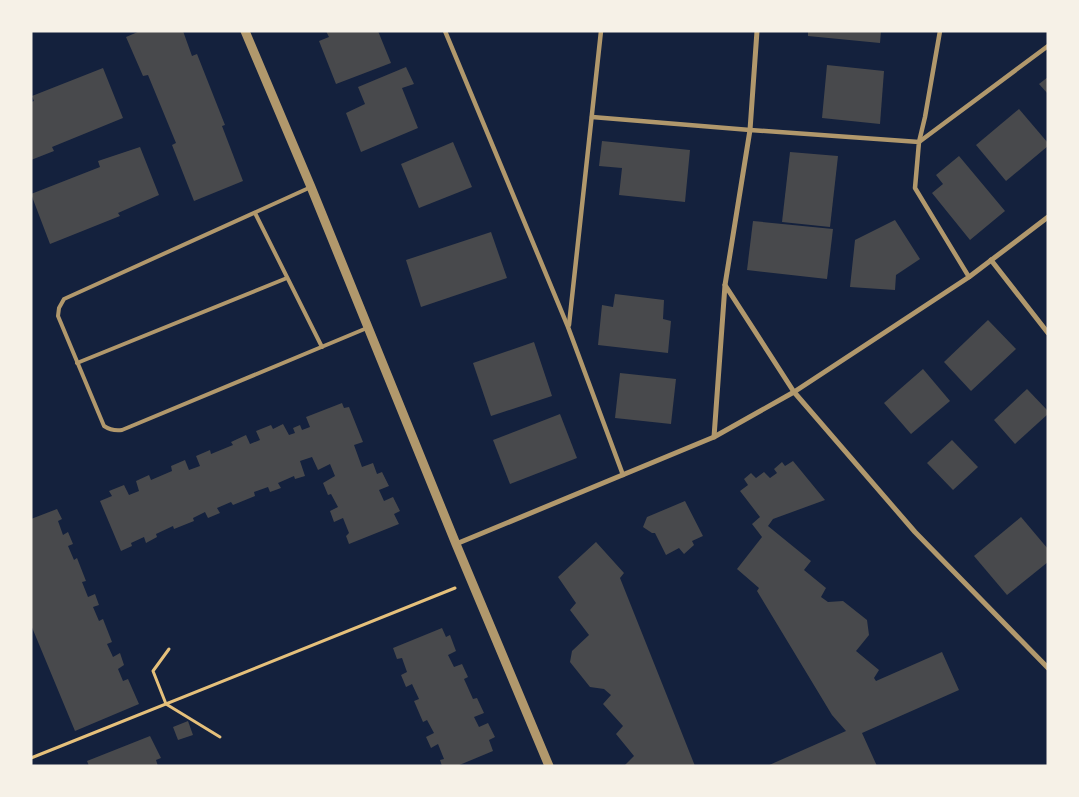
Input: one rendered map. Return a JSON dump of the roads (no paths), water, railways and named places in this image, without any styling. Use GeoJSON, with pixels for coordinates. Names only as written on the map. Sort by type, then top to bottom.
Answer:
{"type":"FeatureCollection","features":[{"type":"Feature","properties":{"kind":"street"},"geometry":{"type":"LineString","coordinates":[[245,31],[548,766]]}},
{"type":"Feature","properties":{"kind":"street"},"geometry":{"type":"LineString","coordinates":[[445,31],[568,327],[623,475]]}},
{"type":"Feature","properties":{"kind":"street"},"geometry":{"type":"LineString","coordinates":[[568,327],[601,31]]}},
{"type":"Feature","properties":{"kind":"street"},"geometry":{"type":"LineString","coordinates":[[714,437],[725,285],[750,130],[757,31]]}},
{"type":"Feature","properties":{"kind":"street"},"geometry":{"type":"LineString","coordinates":[[940,31],[920,142],[915,188],[969,277]]}},
{"type":"Feature","properties":{"kind":"street"},"geometry":{"type":"LineString","coordinates":[[592,117],[920,142],[1048,46]]}},
{"type":"Feature","properties":{"kind":"street"},"geometry":{"type":"LineString","coordinates":[[456,544],[714,437],[794,392],[969,277],[1048,217]]}},
{"type":"Feature","properties":{"kind":"street"},"geometry":{"type":"LineString","coordinates":[[991,260],[1048,333]]}},
{"type":"Feature","properties":{"kind":"street"},"geometry":{"type":"LineString","coordinates":[[725,285],[794,392],[914,532],[1048,668]]}},
{"type":"Feature","properties":{"kind":"lane"},"geometry":{"type":"LineString","coordinates":[[311,188],[64,299],[59,308],[58,316],[104,426],[114,431],[122,430],[367,328]]}},
{"type":"Feature","properties":{"kind":"lane"},"geometry":{"type":"LineString","coordinates":[[255,213],[322,347]]}},
{"type":"Feature","properties":{"kind":"lane"},"geometry":{"type":"LineString","coordinates":[[77,363],[287,278]]}}]}
